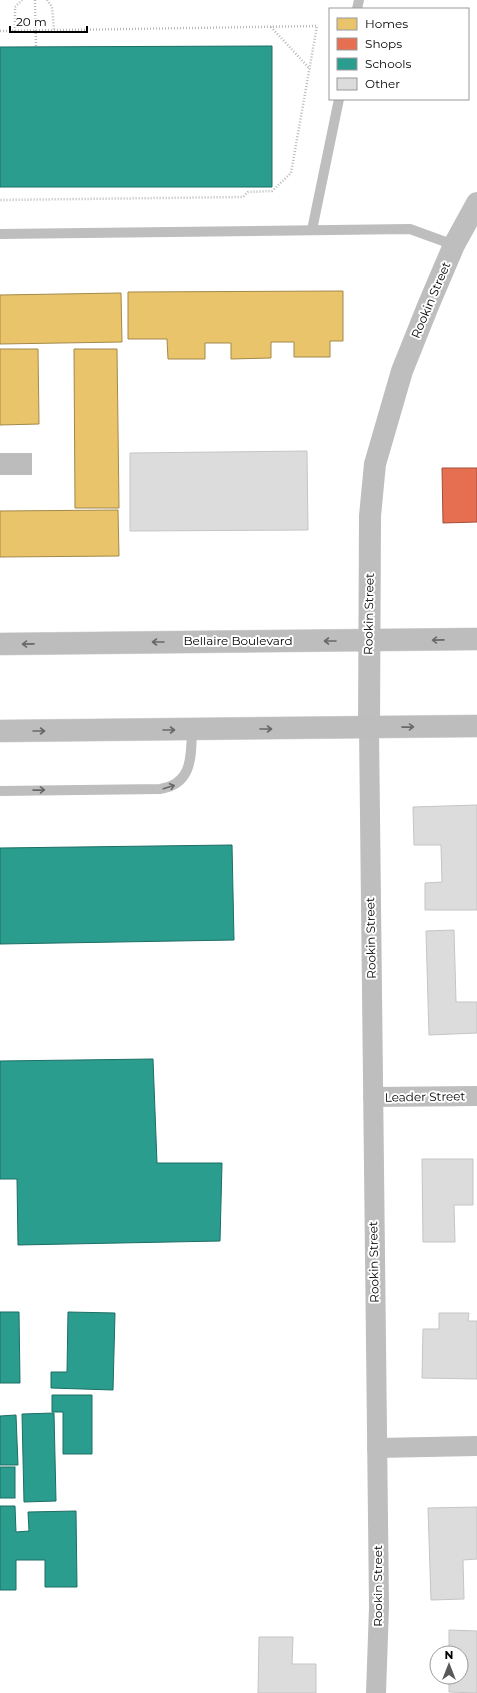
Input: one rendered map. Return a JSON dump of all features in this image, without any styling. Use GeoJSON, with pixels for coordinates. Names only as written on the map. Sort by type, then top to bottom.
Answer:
{"type":"FeatureCollection","features":[{"type":"Feature","properties":{"kind":"main road","name":"Bellaire Boulevard"},"geometry":{"type":"LineString","coordinates":[[0,644],[477,639]]}},
{"type":"Feature","properties":{"kind":"main road"},"geometry":{"type":"LineString","coordinates":[[0,731],[477,726]]}},
{"type":"Feature","properties":{"kind":"street","name":"Rookin Street"},"geometry":{"type":"LineString","coordinates":[[376,1693],[379,1607],[368,728],[370,516],[375,464],[402,372],[454,245],[477,203]]}},
{"type":"Feature","properties":{"kind":"street","name":"Leader Street"},"geometry":{"type":"LineString","coordinates":[[373,1097],[477,1096]]}},
{"type":"Feature","properties":{"kind":"street"},"geometry":{"type":"LineString","coordinates":[[377,1448],[477,1446]]}},
{"type":"Feature","properties":{"kind":"lane"},"geometry":{"type":"LineString","coordinates":[[312,230],[339,100]]}},
{"type":"Feature","properties":{"kind":"lane"},"geometry":{"type":"LineString","coordinates":[[0,234],[410,229],[454,245]]}},
{"type":"Feature","properties":{"kind":"lane"},"geometry":{"type":"LineString","coordinates":[[0,791],[172,788],[182,780],[190,763],[192,729]]}},
{"type":"Feature","properties":{"kind":"path"},"geometry":{"type":"LineString","coordinates":[[15,31],[15,7],[22,0]]}},
{"type":"Feature","properties":{"kind":"path"},"geometry":{"type":"LineString","coordinates":[[35,0],[36,47]]}},
{"type":"Feature","properties":{"kind":"path"},"geometry":{"type":"LineString","coordinates":[[47,0],[52,7],[54,30]]}},
{"type":"Feature","properties":{"kind":"path"},"geometry":{"type":"LineString","coordinates":[[0,31],[317,26],[291,173],[272,191],[248,192],[243,197],[0,200]]}},
{"type":"Feature","properties":{"kind":"path"},"geometry":{"type":"LineString","coordinates":[[270,27],[310,69]]}},
{"type":"Feature","properties":{"kind":"shaded area"},"geometry":{"type":"Polygon","coordinates":[[[0,453],[32,453],[32,475],[0,475],[0,453]]]}},
{"type":"Feature","properties":{"kind":"building: Homes"},"geometry":{"type":"Polygon","coordinates":[[[343,291],[343,341],[330,341],[330,357],[294,357],[294,342],[271,342],[271,358],[231,359],[231,343],[205,343],[205,359],[168,359],[167,339],[128,339],[128,292],[343,291]]]}},
{"type":"Feature","properties":{"kind":"building: Homes"},"geometry":{"type":"Polygon","coordinates":[[[121,293],[122,342],[0,344],[0,295],[121,293]]]}},
{"type":"Feature","properties":{"kind":"building: Homes"},"geometry":{"type":"Polygon","coordinates":[[[0,349],[38,349],[39,424],[0,425],[0,349]]]}},
{"type":"Feature","properties":{"kind":"building: Homes"},"geometry":{"type":"Polygon","coordinates":[[[74,349],[117,349],[119,508],[75,508],[74,349]]]}},
{"type":"Feature","properties":{"kind":"building: Homes"},"geometry":{"type":"Polygon","coordinates":[[[118,510],[119,556],[0,557],[0,511],[118,510]]]}},
{"type":"Feature","properties":{"kind":"building: Shops"},"geometry":{"type":"Polygon","coordinates":[[[442,468],[477,468],[477,522],[443,523],[442,468]]]}},
{"type":"Feature","properties":{"kind":"building: Schools"},"geometry":{"type":"Polygon","coordinates":[[[272,46],[272,187],[0,187],[0,47],[272,46]]]}},
{"type":"Feature","properties":{"kind":"building: Schools"},"geometry":{"type":"Polygon","coordinates":[[[232,845],[234,940],[0,944],[0,848],[232,845]]]}},
{"type":"Feature","properties":{"kind":"building: Schools"},"geometry":{"type":"Polygon","coordinates":[[[153,1059],[157,1163],[222,1163],[220,1241],[18,1245],[17,1179],[0,1179],[0,1061],[153,1059]]]}},
{"type":"Feature","properties":{"kind":"building: Schools"},"geometry":{"type":"Polygon","coordinates":[[[0,1312],[19,1312],[20,1383],[0,1383],[0,1312]]]}},
{"type":"Feature","properties":{"kind":"building: Schools"},"geometry":{"type":"Polygon","coordinates":[[[68,1312],[115,1313],[113,1390],[51,1388],[51,1372],[67,1372],[68,1312]]]}},
{"type":"Feature","properties":{"kind":"building: Schools"},"geometry":{"type":"Polygon","coordinates":[[[52,1395],[92,1395],[92,1454],[63,1454],[63,1412],[52,1412],[52,1395]]]}},
{"type":"Feature","properties":{"kind":"building: Schools"},"geometry":{"type":"Polygon","coordinates":[[[54,1413],[56,1501],[24,1502],[22,1414],[54,1413]]]}},
{"type":"Feature","properties":{"kind":"building: Schools"},"geometry":{"type":"Polygon","coordinates":[[[16,1415],[18,1465],[0,1465],[0,1416],[16,1415]]]}},
{"type":"Feature","properties":{"kind":"building: Schools"},"geometry":{"type":"Polygon","coordinates":[[[0,1467],[15,1467],[15,1498],[0,1498],[0,1467]]]}},
{"type":"Feature","properties":{"kind":"building: Schools"},"geometry":{"type":"Polygon","coordinates":[[[0,1506],[15,1506],[16,1532],[29,1531],[28,1512],[76,1511],[77,1587],[45,1587],[45,1560],[16,1560],[16,1590],[0,1590],[0,1506]]]}},
{"type":"Feature","properties":{"kind":"building: Other"},"geometry":{"type":"Polygon","coordinates":[[[307,451],[308,530],[130,531],[130,453],[307,451]]]}},
{"type":"Feature","properties":{"kind":"building: Other"},"geometry":{"type":"Polygon","coordinates":[[[477,805],[477,910],[425,910],[425,883],[442,882],[441,845],[414,845],[413,807],[477,805]]]}},
{"type":"Feature","properties":{"kind":"building: Other"},"geometry":{"type":"Polygon","coordinates":[[[454,930],[456,1002],[477,1002],[477,1033],[429,1035],[426,931],[454,930]]]}},
{"type":"Feature","properties":{"kind":"building: Other"},"geometry":{"type":"Polygon","coordinates":[[[422,1159],[473,1159],[473,1205],[454,1205],[455,1242],[423,1242],[422,1159]]]}},
{"type":"Feature","properties":{"kind":"building: Other"},"geometry":{"type":"Polygon","coordinates":[[[439,1313],[469,1313],[468,1321],[477,1321],[477,1379],[422,1378],[423,1329],[439,1329],[439,1313]]]}},
{"type":"Feature","properties":{"kind":"building: Other"},"geometry":{"type":"Polygon","coordinates":[[[477,1507],[477,1559],[463,1560],[464,1599],[431,1600],[428,1508],[477,1507]]]}},
{"type":"Feature","properties":{"kind":"building: Other"},"geometry":{"type":"Polygon","coordinates":[[[449,1630],[477,1631],[477,1693],[449,1692],[449,1685],[469,1685],[469,1645],[449,1645],[449,1630]]]}},
{"type":"Feature","properties":{"kind":"building: Other"},"geometry":{"type":"Polygon","coordinates":[[[259,1637],[293,1637],[292,1664],[316,1664],[316,1693],[258,1693],[259,1637]]]}}]}
